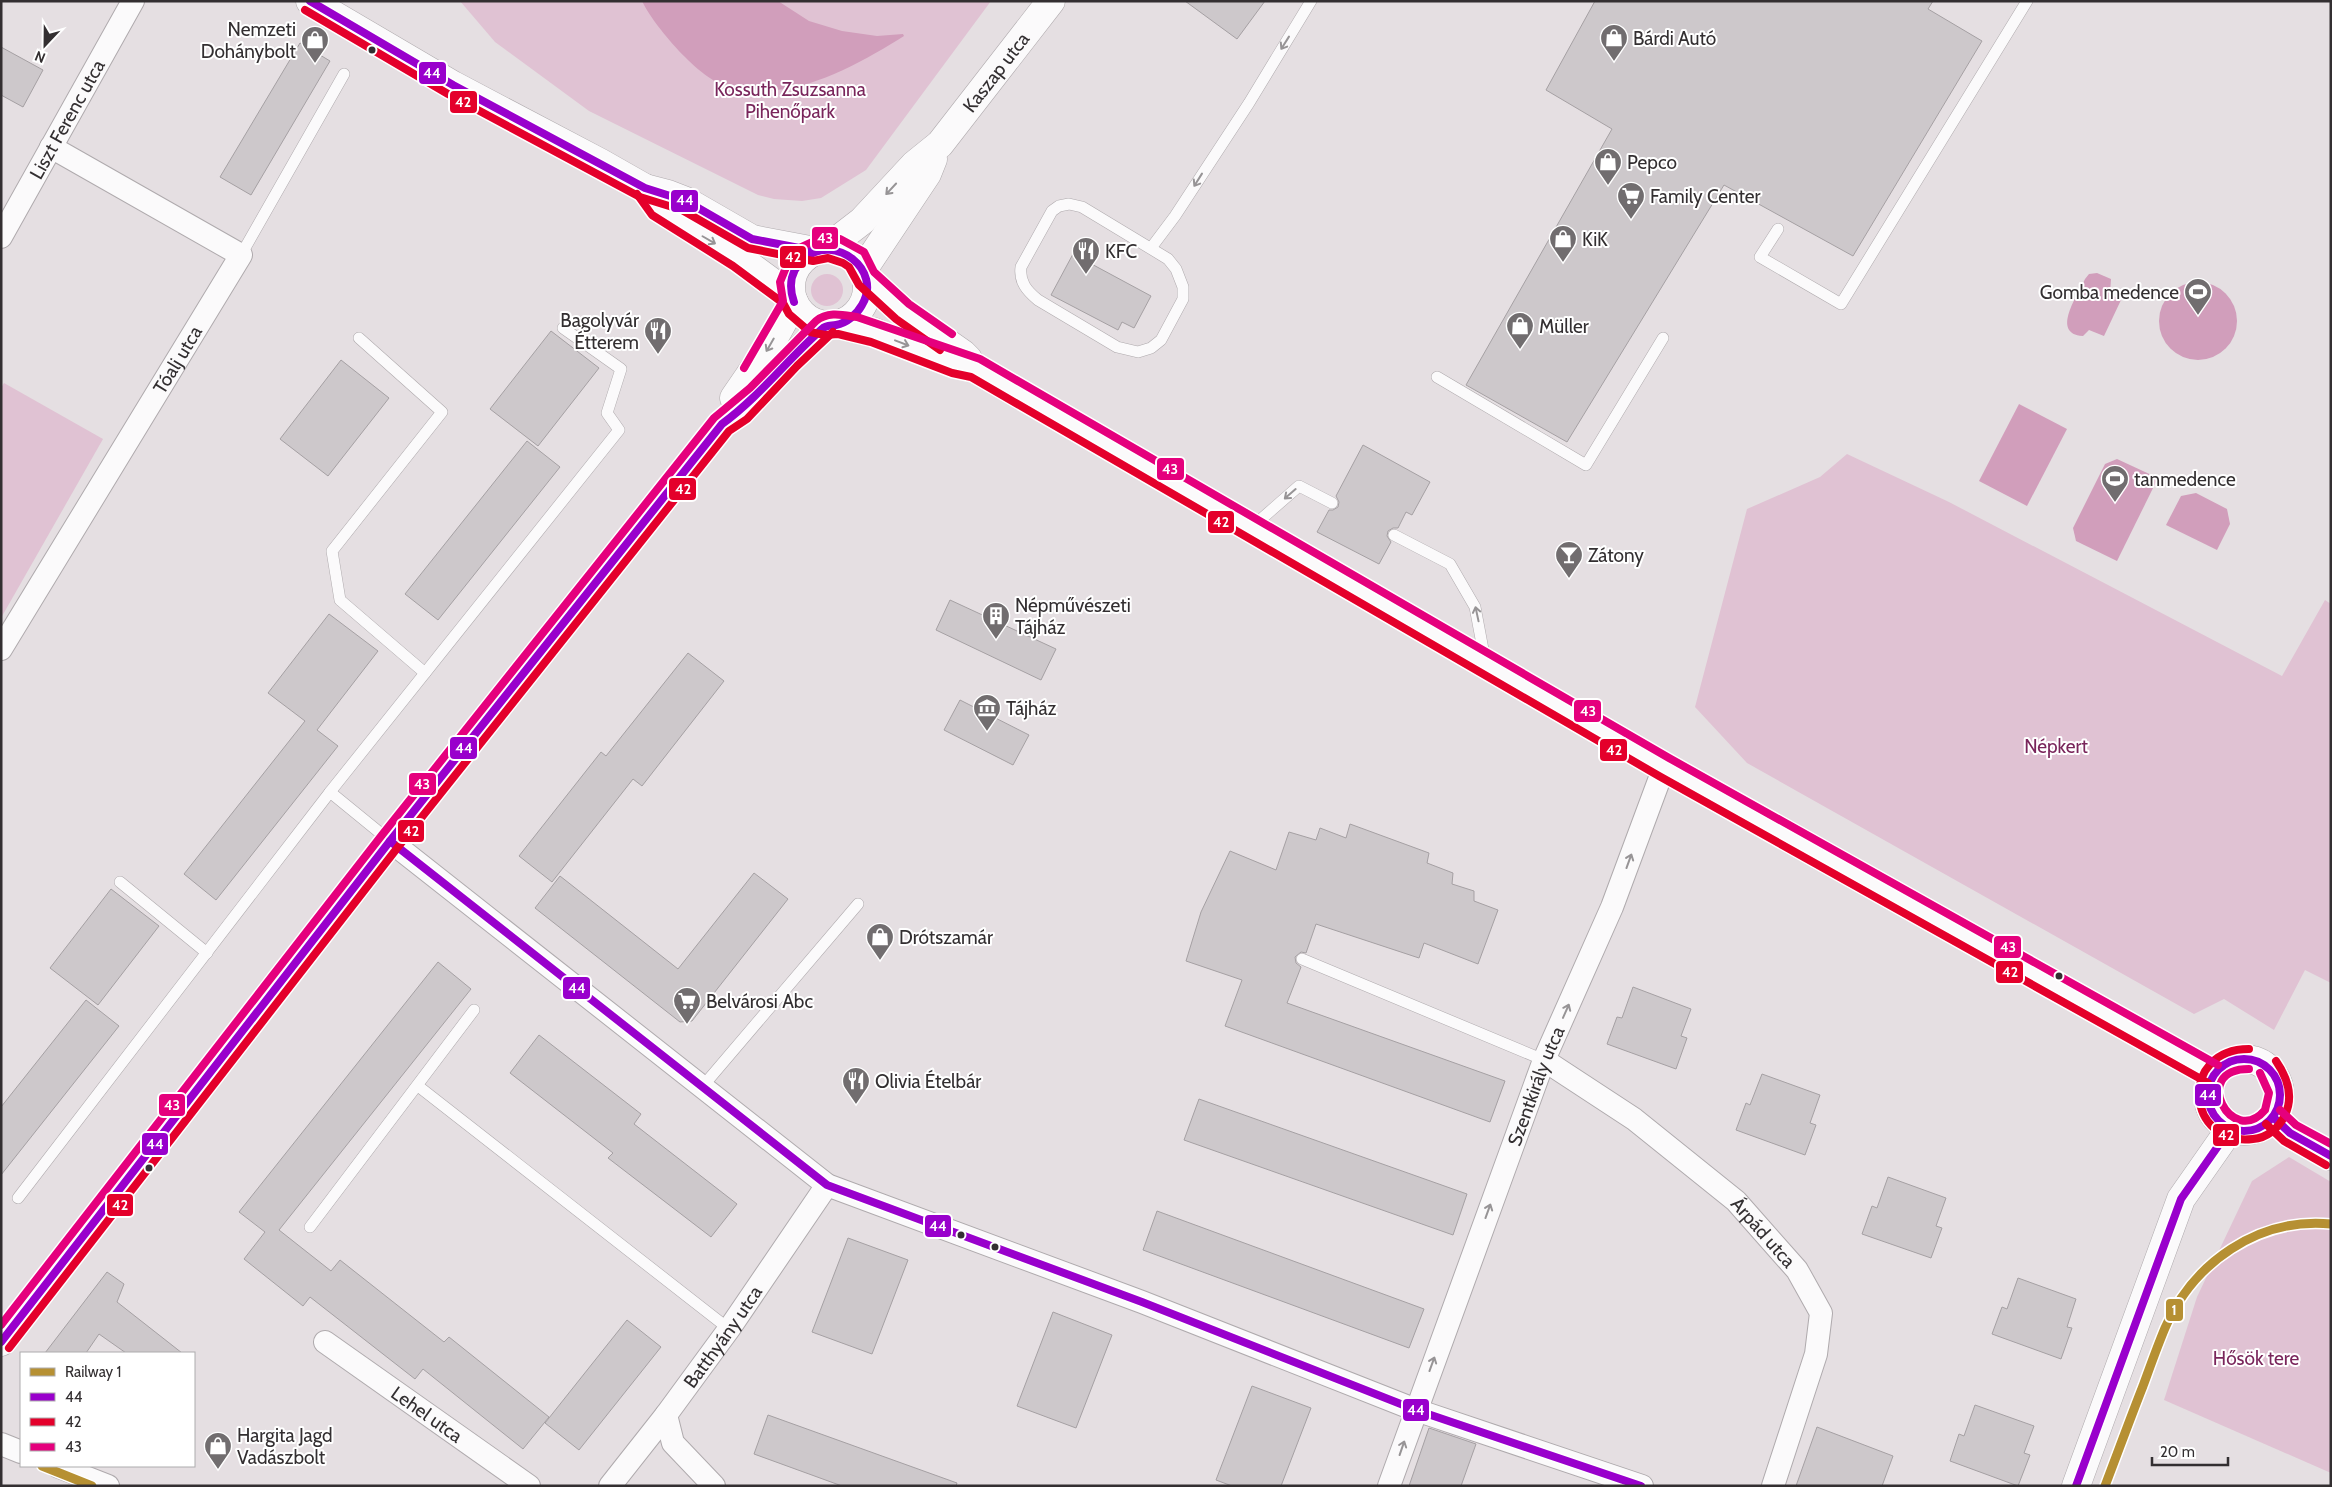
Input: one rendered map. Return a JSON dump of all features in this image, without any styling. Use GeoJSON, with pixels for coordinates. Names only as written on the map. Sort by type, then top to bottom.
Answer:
{"type":"FeatureCollection","features":[{"type":"Feature","properties":{"kind":"street","name":"Liszt Ferenc utca"},"geometry":{"type":"LineString","coordinates":[[1,237],[133,1]]}},
{"type":"Feature","properties":{"kind":"street"},"geometry":{"type":"LineString","coordinates":[[310,1],[453,85],[645,188],[686,201],[752,239],[848,254],[857,260],[865,274],[903,312],[963,354],[975,368]]}},
{"type":"Feature","properties":{"kind":"street","name":"Kaszap utca"},"geometry":{"type":"LineString","coordinates":[[821,249],[862,220],[914,165],[940,144],[1051,1]]}},
{"type":"Feature","properties":{"kind":"street","name":"Kaszap utca"},"geometry":{"type":"LineString","coordinates":[[865,274],[927,174],[940,144]]}},
{"type":"Feature","properties":{"kind":"street"},"geometry":{"type":"LineString","coordinates":[[52,147],[241,255]]}},
{"type":"Feature","properties":{"kind":"street"},"geometry":{"type":"LineString","coordinates":[[645,188],[658,207],[732,254],[792,299],[804,316],[815,323],[874,332],[956,364],[975,368],[1250,528],[1486,662],[1664,767],[2213,1074]]}},
{"type":"Feature","properties":{"kind":"street"},"geometry":{"type":"LineString","coordinates":[[1,1342],[390,840],[722,424],[729,406],[769,347],[792,299],[790,285],[795,269],[806,256],[821,249]]}},
{"type":"Feature","properties":{"kind":"street","name":"Tóalj utca"},"geometry":{"type":"LineString","coordinates":[[1,650],[241,255]]}},
{"type":"Feature","properties":{"kind":"street"},"geometry":{"type":"LineString","coordinates":[[722,424],[740,412],[790,359],[832,325],[854,316],[864,302],[867,290],[865,274]]}},
{"type":"Feature","properties":{"kind":"street","name":"Szentkirály utca"},"geometry":{"type":"LineString","coordinates":[[1389,1486],[1544,1060],[1612,907],[1664,767]]}},
{"type":"Feature","properties":{"kind":"street"},"geometry":{"type":"LineString","coordinates":[[390,840],[827,1185],[1142,1302],[1416,1410],[1642,1486]]}},
{"type":"Feature","properties":{"kind":"street"},"geometry":{"type":"LineString","coordinates":[[2251,1059],[2268,1067],[2277,1079],[2280,1100],[2273,1117],[2263,1126],[2246,1132],[2230,1129],[2212,1114],[2207,1091],[2213,1074],[2230,1061],[2251,1059]]}},
{"type":"Feature","properties":{"kind":"street","name":"Árpád utca"},"geometry":{"type":"LineString","coordinates":[[1544,1060],[1634,1119],[1736,1201],[1797,1270],[1821,1313],[1816,1354],[1773,1486]]}},
{"type":"Feature","properties":{"kind":"street"},"geometry":{"type":"LineString","coordinates":[[2273,1117],[2290,1133],[2331,1156]]}},
{"type":"Feature","properties":{"kind":"street"},"geometry":{"type":"LineString","coordinates":[[2076,1486],[2181,1199],[2230,1129]]}},
{"type":"Feature","properties":{"kind":"street","name":"Batthyány utca"},"geometry":{"type":"LineString","coordinates":[[666,1414],[729,1329],[827,1185]]}},
{"type":"Feature","properties":{"kind":"street","name":"Lehel utca"},"geometry":{"type":"LineString","coordinates":[[325,1342],[529,1486]]}},
{"type":"Feature","properties":{"kind":"street"},"geometry":{"type":"LineString","coordinates":[[610,1486],[666,1414]]}},
{"type":"Feature","properties":{"kind":"street"},"geometry":{"type":"LineString","coordinates":[[666,1414],[673,1443],[714,1486]]}},
{"type":"Feature","properties":{"kind":"street"},"geometry":{"type":"LineString","coordinates":[[1,1444],[20,1452]]}},
{"type":"Feature","properties":{"kind":"street"},"geometry":{"type":"LineString","coordinates":[[60,1467],[108,1486]]}},
{"type":"Feature","properties":{"kind":"lane"},"geometry":{"type":"LineString","coordinates":[[1151,248],[1175,216],[1249,103],[1311,1]]}},
{"type":"Feature","properties":{"kind":"lane"},"geometry":{"type":"LineString","coordinates":[[1778,229],[1760,257],[1841,304],[2027,1]]}},
{"type":"Feature","properties":{"kind":"lane"},"geometry":{"type":"LineString","coordinates":[[241,255],[344,74]]}},
{"type":"Feature","properties":{"kind":"lane"},"geometry":{"type":"LineString","coordinates":[[1070,204],[1082,207],[1151,248],[1168,259],[1176,270],[1183,287],[1183,299],[1161,340],[1151,348],[1138,352],[1117,347],[1038,300],[1027,291],[1020,277],[1021,267],[1052,212],[1059,206],[1070,204]]}},
{"type":"Feature","properties":{"kind":"lane"},"geometry":{"type":"LineString","coordinates":[[18,1198],[330,792],[619,430],[608,414],[621,369],[563,328]]}},
{"type":"Feature","properties":{"kind":"lane"},"geometry":{"type":"LineString","coordinates":[[359,338],[442,412],[332,551],[340,600],[425,673]]}},
{"type":"Feature","properties":{"kind":"lane"},"geometry":{"type":"LineString","coordinates":[[1437,377],[1586,465],[1663,338]]}},
{"type":"Feature","properties":{"kind":"lane"},"geometry":{"type":"LineString","coordinates":[[1250,528],[1299,486],[1332,503]]}},
{"type":"Feature","properties":{"kind":"lane"},"geometry":{"type":"LineString","coordinates":[[1394,535],[1450,564],[1475,607],[1486,662]]}},
{"type":"Feature","properties":{"kind":"lane"},"geometry":{"type":"LineString","coordinates":[[330,792],[390,840]]}},
{"type":"Feature","properties":{"kind":"lane"},"geometry":{"type":"LineString","coordinates":[[120,882],[207,953]]}},
{"type":"Feature","properties":{"kind":"lane"},"geometry":{"type":"LineString","coordinates":[[703,1086],[858,904]]}},
{"type":"Feature","properties":{"kind":"lane"},"geometry":{"type":"LineString","coordinates":[[1302,959],[1544,1060]]}},
{"type":"Feature","properties":{"kind":"lane"},"geometry":{"type":"LineString","coordinates":[[310,1227],[474,1010]]}},
{"type":"Feature","properties":{"kind":"lane"},"geometry":{"type":"LineString","coordinates":[[418,1086],[729,1329]]}},
{"type":"Feature","properties":{"kind":"green space","name":"Kossuth Zsuzsanna Pihenőpark"},"geometry":{"type":"Polygon","coordinates":[[[460,1],[991,1],[866,170],[821,198],[802,201],[774,199],[758,195],[589,111],[495,42],[460,1]]]}},
{"type":"Feature","properties":{"kind":"green space"},"geometry":{"type":"Polygon","coordinates":[[[827,274],[839,278],[843,290],[839,302],[827,306],[815,302],[811,290],[815,278],[827,274]]]}},
{"type":"Feature","properties":{"kind":"green space"},"geometry":{"type":"Polygon","coordinates":[[[4,383],[103,439],[1,618],[1,388],[4,383]]]}},
{"type":"Feature","properties":{"kind":"green space","name":"Népkert"},"geometry":{"type":"Polygon","coordinates":[[[1847,454],[1949,502],[2282,676],[2325,600],[2331,604],[2331,983],[2305,970],[2274,1030],[2224,999],[2194,1014],[1747,763],[1695,707],[1747,509],[1820,477],[1847,454]]]}},
{"type":"Feature","properties":{"kind":"green space","name":"Hősök tere"},"geometry":{"type":"Polygon","coordinates":[[[2289,1157],[2331,1182],[2331,1473],[2164,1400],[2197,1297],[2252,1181],[2289,1157]]]}},
{"type":"Feature","properties":{"kind":"shaded area"},"geometry":{"type":"Polygon","coordinates":[[[642,1],[778,1],[809,21],[842,31],[877,36],[903,34],[904,36],[843,70],[809,83],[776,90],[744,89],[743,84],[727,86],[716,82],[704,74],[667,37],[656,24],[642,1]]]}},
{"type":"Feature","properties":{"kind":"shaded area"},"geometry":{"type":"Polygon","coordinates":[[[2097,273],[2111,279],[2110,294],[2121,300],[2104,336],[2089,330],[2083,336],[2073,334],[2068,328],[2069,313],[2085,279],[2089,274],[2097,273]]]}},
{"type":"Feature","properties":{"kind":"shaded area","name":"Gomba medence"},"geometry":{"type":"Polygon","coordinates":[[[2190,282],[2206,282],[2220,288],[2231,299],[2237,313],[2237,329],[2231,343],[2220,354],[2206,360],[2190,360],[2176,354],[2165,343],[2159,329],[2159,313],[2165,299],[2176,288],[2190,282]]]}},
{"type":"Feature","properties":{"kind":"shaded area"},"geometry":{"type":"Polygon","coordinates":[[[2019,404],[2067,429],[2027,506],[1979,481],[2019,404]]]}},
{"type":"Feature","properties":{"kind":"shaded area","name":"tanmedence"},"geometry":{"type":"Polygon","coordinates":[[[2117,459],[2158,478],[2117,561],[2076,541],[2073,528],[2105,464],[2117,459]]]}},
{"type":"Feature","properties":{"kind":"shaded area"},"geometry":{"type":"Polygon","coordinates":[[[2196,493],[2227,509],[2230,524],[2217,550],[2166,525],[2181,496],[2196,493]]]}},
{"type":"Feature","properties":{"kind":"building"},"geometry":{"type":"Polygon","coordinates":[[[1185,1],[1265,1],[1237,39],[1185,1]]]}},
{"type":"Feature","properties":{"kind":"building","name":"Family Center"},"geometry":{"type":"Polygon","coordinates":[[[1595,1],[1933,1],[1928,9],[1982,41],[1853,256],[1724,185],[1567,442],[1466,385],[1612,129],[1546,90],[1595,1]]]}},
{"type":"Feature","properties":{"kind":"building"},"geometry":{"type":"Polygon","coordinates":[[[300,43],[330,61],[251,195],[220,177],[300,43]]]}},
{"type":"Feature","properties":{"kind":"building"},"geometry":{"type":"Polygon","coordinates":[[[1,47],[43,70],[23,107],[1,95],[1,47]]]}},
{"type":"Feature","properties":{"kind":"building","name":"KFC"},"geometry":{"type":"Polygon","coordinates":[[[1073,254],[1151,296],[1134,328],[1122,322],[1118,330],[1051,295],[1073,254]]]}},
{"type":"Feature","properties":{"kind":"building"},"geometry":{"type":"Polygon","coordinates":[[[551,331],[599,368],[538,446],[490,409],[551,331]]]}},
{"type":"Feature","properties":{"kind":"building"},"geometry":{"type":"Polygon","coordinates":[[[341,360],[389,398],[328,476],[280,439],[341,360]]]}},
{"type":"Feature","properties":{"kind":"building"},"geometry":{"type":"Polygon","coordinates":[[[527,441],[560,467],[438,620],[405,594],[527,441]]]}},
{"type":"Feature","properties":{"kind":"building"},"geometry":{"type":"Polygon","coordinates":[[[1363,445],[1430,482],[1412,515],[1406,512],[1398,528],[1388,531],[1387,536],[1391,542],[1379,564],[1317,532],[1329,510],[1338,507],[1339,502],[1336,496],[1363,445]]]}},
{"type":"Feature","properties":{"kind":"building","name":"Népművészeti Tájház"},"geometry":{"type":"Polygon","coordinates":[[[950,600],[1056,649],[1041,680],[936,630],[950,600]]]}},
{"type":"Feature","properties":{"kind":"building"},"geometry":{"type":"Polygon","coordinates":[[[329,614],[378,651],[317,730],[338,746],[216,900],[184,874],[305,721],[268,693],[329,614]]]}},
{"type":"Feature","properties":{"kind":"building"},"geometry":{"type":"Polygon","coordinates":[[[688,653],[724,681],[642,786],[633,779],[552,882],[519,856],[601,752],[606,756],[688,653]]]}},
{"type":"Feature","properties":{"kind":"building","name":"Tájház"},"geometry":{"type":"Polygon","coordinates":[[[960,700],[1029,735],[1013,765],[944,730],[960,700]]]}},
{"type":"Feature","properties":{"kind":"building"},"geometry":{"type":"Polygon","coordinates":[[[1350,824],[1429,853],[1427,863],[1453,873],[1452,884],[1474,891],[1474,901],[1498,910],[1478,964],[1424,943],[1419,958],[1316,924],[1306,953],[1301,952],[1295,957],[1296,963],[1301,967],[1287,1003],[1505,1081],[1490,1122],[1225,1026],[1242,980],[1186,961],[1201,912],[1230,851],[1276,870],[1289,832],[1316,840],[1320,828],[1346,838],[1350,824]]]}},
{"type":"Feature","properties":{"kind":"building"},"geometry":{"type":"Polygon","coordinates":[[[754,873],[788,899],[692,1021],[680,1022],[535,908],[560,876],[678,969],[754,873]]]}},
{"type":"Feature","properties":{"kind":"building"},"geometry":{"type":"Polygon","coordinates":[[[111,889],[159,926],[98,1005],[50,968],[111,889]]]}},
{"type":"Feature","properties":{"kind":"building"},"geometry":{"type":"Polygon","coordinates":[[[438,962],[471,989],[279,1230],[331,1271],[340,1260],[444,1342],[449,1337],[549,1417],[523,1449],[423,1369],[415,1379],[310,1297],[303,1306],[244,1259],[265,1232],[239,1212],[438,962]]]}},
{"type":"Feature","properties":{"kind":"building"},"geometry":{"type":"Polygon","coordinates":[[[1633,987],[1691,1009],[1681,1036],[1687,1038],[1676,1069],[1607,1044],[1617,1017],[1622,1018],[1633,987]]]}},
{"type":"Feature","properties":{"kind":"building"},"geometry":{"type":"Polygon","coordinates":[[[86,1000],[119,1026],[1,1175],[1,1107],[86,1000]]]}},
{"type":"Feature","properties":{"kind":"building"},"geometry":{"type":"Polygon","coordinates":[[[539,1035],[641,1114],[634,1124],[737,1204],[711,1237],[608,1158],[613,1153],[510,1073],[539,1035]]]}},
{"type":"Feature","properties":{"kind":"building"},"geometry":{"type":"Polygon","coordinates":[[[1762,1074],[1820,1095],[1810,1123],[1816,1125],[1805,1155],[1736,1130],[1746,1103],[1750,1105],[1762,1074]]]}},
{"type":"Feature","properties":{"kind":"building"},"geometry":{"type":"Polygon","coordinates":[[[1199,1099],[1467,1194],[1453,1235],[1184,1140],[1199,1099]]]}},
{"type":"Feature","properties":{"kind":"building"},"geometry":{"type":"Polygon","coordinates":[[[1888,1177],[1946,1198],[1936,1226],[1942,1228],[1931,1258],[1862,1234],[1872,1206],[1877,1208],[1888,1177]]]}},
{"type":"Feature","properties":{"kind":"building"},"geometry":{"type":"Polygon","coordinates":[[[1157,1211],[1424,1309],[1409,1348],[1143,1250],[1157,1211]]]}},
{"type":"Feature","properties":{"kind":"building"},"geometry":{"type":"Polygon","coordinates":[[[848,1238],[908,1260],[872,1354],[812,1332],[848,1238]]]}},
{"type":"Feature","properties":{"kind":"building"},"geometry":{"type":"Polygon","coordinates":[[[107,1272],[124,1284],[117,1302],[181,1352],[125,1352],[99,1334],[87,1352],[46,1352],[107,1272]]]}},
{"type":"Feature","properties":{"kind":"building"},"geometry":{"type":"Polygon","coordinates":[[[2018,1278],[2076,1299],[2067,1327],[2072,1328],[2061,1359],[1992,1334],[2002,1307],[2007,1309],[2018,1278]]]}},
{"type":"Feature","properties":{"kind":"building"},"geometry":{"type":"Polygon","coordinates":[[[1053,1312],[1112,1335],[1076,1428],[1017,1406],[1053,1312]]]}},
{"type":"Feature","properties":{"kind":"building"},"geometry":{"type":"Polygon","coordinates":[[[627,1320],[661,1347],[579,1450],[545,1423],[627,1320]]]}},
{"type":"Feature","properties":{"kind":"building"},"geometry":{"type":"Polygon","coordinates":[[[1252,1386],[1311,1408],[1281,1486],[1232,1486],[1216,1480],[1252,1386]]]}},
{"type":"Feature","properties":{"kind":"building"},"geometry":{"type":"Polygon","coordinates":[[[1975,1405],[2034,1426],[2024,1453],[2030,1455],[2018,1486],[1950,1461],[1959,1434],[1964,1436],[1975,1405]]]}},
{"type":"Feature","properties":{"kind":"building"},"geometry":{"type":"Polygon","coordinates":[[[768,1415],[957,1483],[956,1486],[842,1486],[754,1454],[768,1415]]]}},
{"type":"Feature","properties":{"kind":"building"},"geometry":{"type":"Polygon","coordinates":[[[1817,1427],[1893,1456],[1882,1486],[1796,1486],[1817,1427]]]}},
{"type":"Feature","properties":{"kind":"building"},"geometry":{"type":"Polygon","coordinates":[[[1429,1428],[1476,1444],[1461,1486],[1409,1486],[1429,1428]]]}},
{"type":"Feature","properties":{"kind":"rail line","name":"1"},"geometry":{"type":"LineString","coordinates":[[2105,1486],[2165,1328],[2177,1305],[2192,1283],[2231,1249],[2254,1237],[2278,1228],[2304,1224],[2331,1224]]}},
{"type":"Feature","properties":{"kind":"rail line","name":"1"},"geometry":{"type":"LineString","coordinates":[[44,1467],[92,1486]]}},
{"type":"Feature","properties":{"kind":"transit line","name":"44"},"geometry":{"type":"LineString","coordinates":[[310,1],[453,85],[645,188],[686,201],[752,239],[815,251]]}},
{"type":"Feature","properties":{"kind":"transit line","name":"42"},"geometry":{"type":"LineString","coordinates":[[305,10],[448,94],[640,197],[682,210],[748,248],[813,261],[828,258],[843,263],[849,267],[859,285],[896,319],[940,350]]}},
{"type":"Feature","properties":{"kind":"transit line","name":"42"},"geometry":{"type":"LineString","coordinates":[[637,194],[652,215],[733,266],[783,303],[789,314],[810,332],[825,335],[838,334],[871,342],[952,373],[971,377],[1659,776],[2208,1083]]}},
{"type":"Feature","properties":{"kind":"transit line","name":"43"},"geometry":{"type":"LineString","coordinates":[[744,368],[783,301],[780,282],[789,260],[797,249],[825,238],[840,239],[864,252],[874,272],[909,304],[952,334]]}},
{"type":"Feature","properties":{"kind":"transit line","name":"44"},"geometry":{"type":"LineString","coordinates":[[1,1342],[390,841],[722,424],[761,390],[824,328],[844,322],[857,312],[867,292],[866,279],[861,268],[853,259],[842,253],[830,250],[817,251],[800,262],[794,272],[791,284],[794,302]]}},
{"type":"Feature","properties":{"kind":"transit line","name":"43"},"geometry":{"type":"LineString","coordinates":[[1,1325],[382,835],[714,418],[750,388],[816,321],[831,315],[857,317],[980,359],[1669,758],[2218,1065]]}},
{"type":"Feature","properties":{"kind":"transit line","name":"42"},"geometry":{"type":"LineString","coordinates":[[9,1348],[398,847],[729,431],[747,419],[797,366],[833,332]]}},
{"type":"Feature","properties":{"kind":"transit line","name":"44"},"geometry":{"type":"LineString","coordinates":[[390,841],[827,1185],[1142,1302],[1416,1410],[1641,1486]]}},
{"type":"Feature","properties":{"kind":"transit line","name":"42"},"geometry":{"type":"LineString","coordinates":[[2249,1049],[2226,1053],[2210,1064],[2201,1080],[2199,1097],[2204,1114],[2214,1128],[2231,1137],[2253,1139],[2263,1137],[2272,1132],[2285,1115],[2289,1101],[2288,1087],[2276,1061]]}},
{"type":"Feature","properties":{"kind":"transit line","name":"44"},"geometry":{"type":"LineString","coordinates":[[2244,1059],[2264,1065],[2274,1075],[2280,1095],[2274,1115],[2264,1125],[2244,1131],[2224,1125],[2214,1115],[2208,1095],[2214,1075],[2224,1065],[2244,1059]]}},
{"type":"Feature","properties":{"kind":"transit line","name":"43"},"geometry":{"type":"LineString","coordinates":[[2249,1069],[2231,1072],[2222,1081],[2219,1092],[2222,1104],[2230,1114],[2240,1120],[2252,1119],[2265,1110],[2269,1093],[2260,1073]]}},
{"type":"Feature","properties":{"kind":"transit line","name":"43"},"geometry":{"type":"LineString","coordinates":[[2280,1110],[2296,1125],[2331,1144]]}},
{"type":"Feature","properties":{"kind":"transit line","name":"44"},"geometry":{"type":"LineString","coordinates":[[2273,1117],[2290,1133],[2331,1156]]}},
{"type":"Feature","properties":{"kind":"transit line","name":"42"},"geometry":{"type":"LineString","coordinates":[[2266,1124],[2284,1141],[2326,1165]]}},
{"type":"Feature","properties":{"kind":"transit line","name":"44"},"geometry":{"type":"LineString","coordinates":[[2076,1486],[2181,1199],[2230,1129]]}},
{"type":"Feature","properties":{"kind":"place","name":"Bárdi Autó"},"geometry":{"type":"Point","coordinates":[1614,62]}},
{"type":"Feature","properties":{"kind":"place","name":"Nemzeti Dohánybolt"},"geometry":{"type":"Point","coordinates":[315,64]}},
{"type":"Feature","properties":{"kind":"place","name":"Pepco"},"geometry":{"type":"Point","coordinates":[1608,186]}},
{"type":"Feature","properties":{"kind":"place","name":"Family Center"},"geometry":{"type":"Point","coordinates":[1631,220]}},
{"type":"Feature","properties":{"kind":"place","name":"KiK"},"geometry":{"type":"Point","coordinates":[1563,263]}},
{"type":"Feature","properties":{"kind":"place","name":"KFC"},"geometry":{"type":"Point","coordinates":[1086,275]}},
{"type":"Feature","properties":{"kind":"place","name":"Gomba medence"},"geometry":{"type":"Point","coordinates":[2198,316]}},
{"type":"Feature","properties":{"kind":"place","name":"Müller"},"geometry":{"type":"Point","coordinates":[1520,350]}},
{"type":"Feature","properties":{"kind":"place","name":"Bagolyvár Étterem"},"geometry":{"type":"Point","coordinates":[658,355]}},
{"type":"Feature","properties":{"kind":"place","name":"tanmedence"},"geometry":{"type":"Point","coordinates":[2115,503]}},
{"type":"Feature","properties":{"kind":"place","name":"Zátony"},"geometry":{"type":"Point","coordinates":[1569,579]}},
{"type":"Feature","properties":{"kind":"place","name":"Népművészeti Tájház"},"geometry":{"type":"Point","coordinates":[996,640]}},
{"type":"Feature","properties":{"kind":"place","name":"Tájház"},"geometry":{"type":"Point","coordinates":[987,732]}},
{"type":"Feature","properties":{"kind":"place","name":"Drótszamár"},"geometry":{"type":"Point","coordinates":[880,961]}},
{"type":"Feature","properties":{"kind":"place","name":"Belvárosi Abc"},"geometry":{"type":"Point","coordinates":[687,1025]}},
{"type":"Feature","properties":{"kind":"place","name":"Olivia Ételbár"},"geometry":{"type":"Point","coordinates":[856,1105]}},
{"type":"Feature","properties":{"kind":"place","name":"Hargita Jagd Vadászbolt"},"geometry":{"type":"Point","coordinates":[218,1470]}}]}
